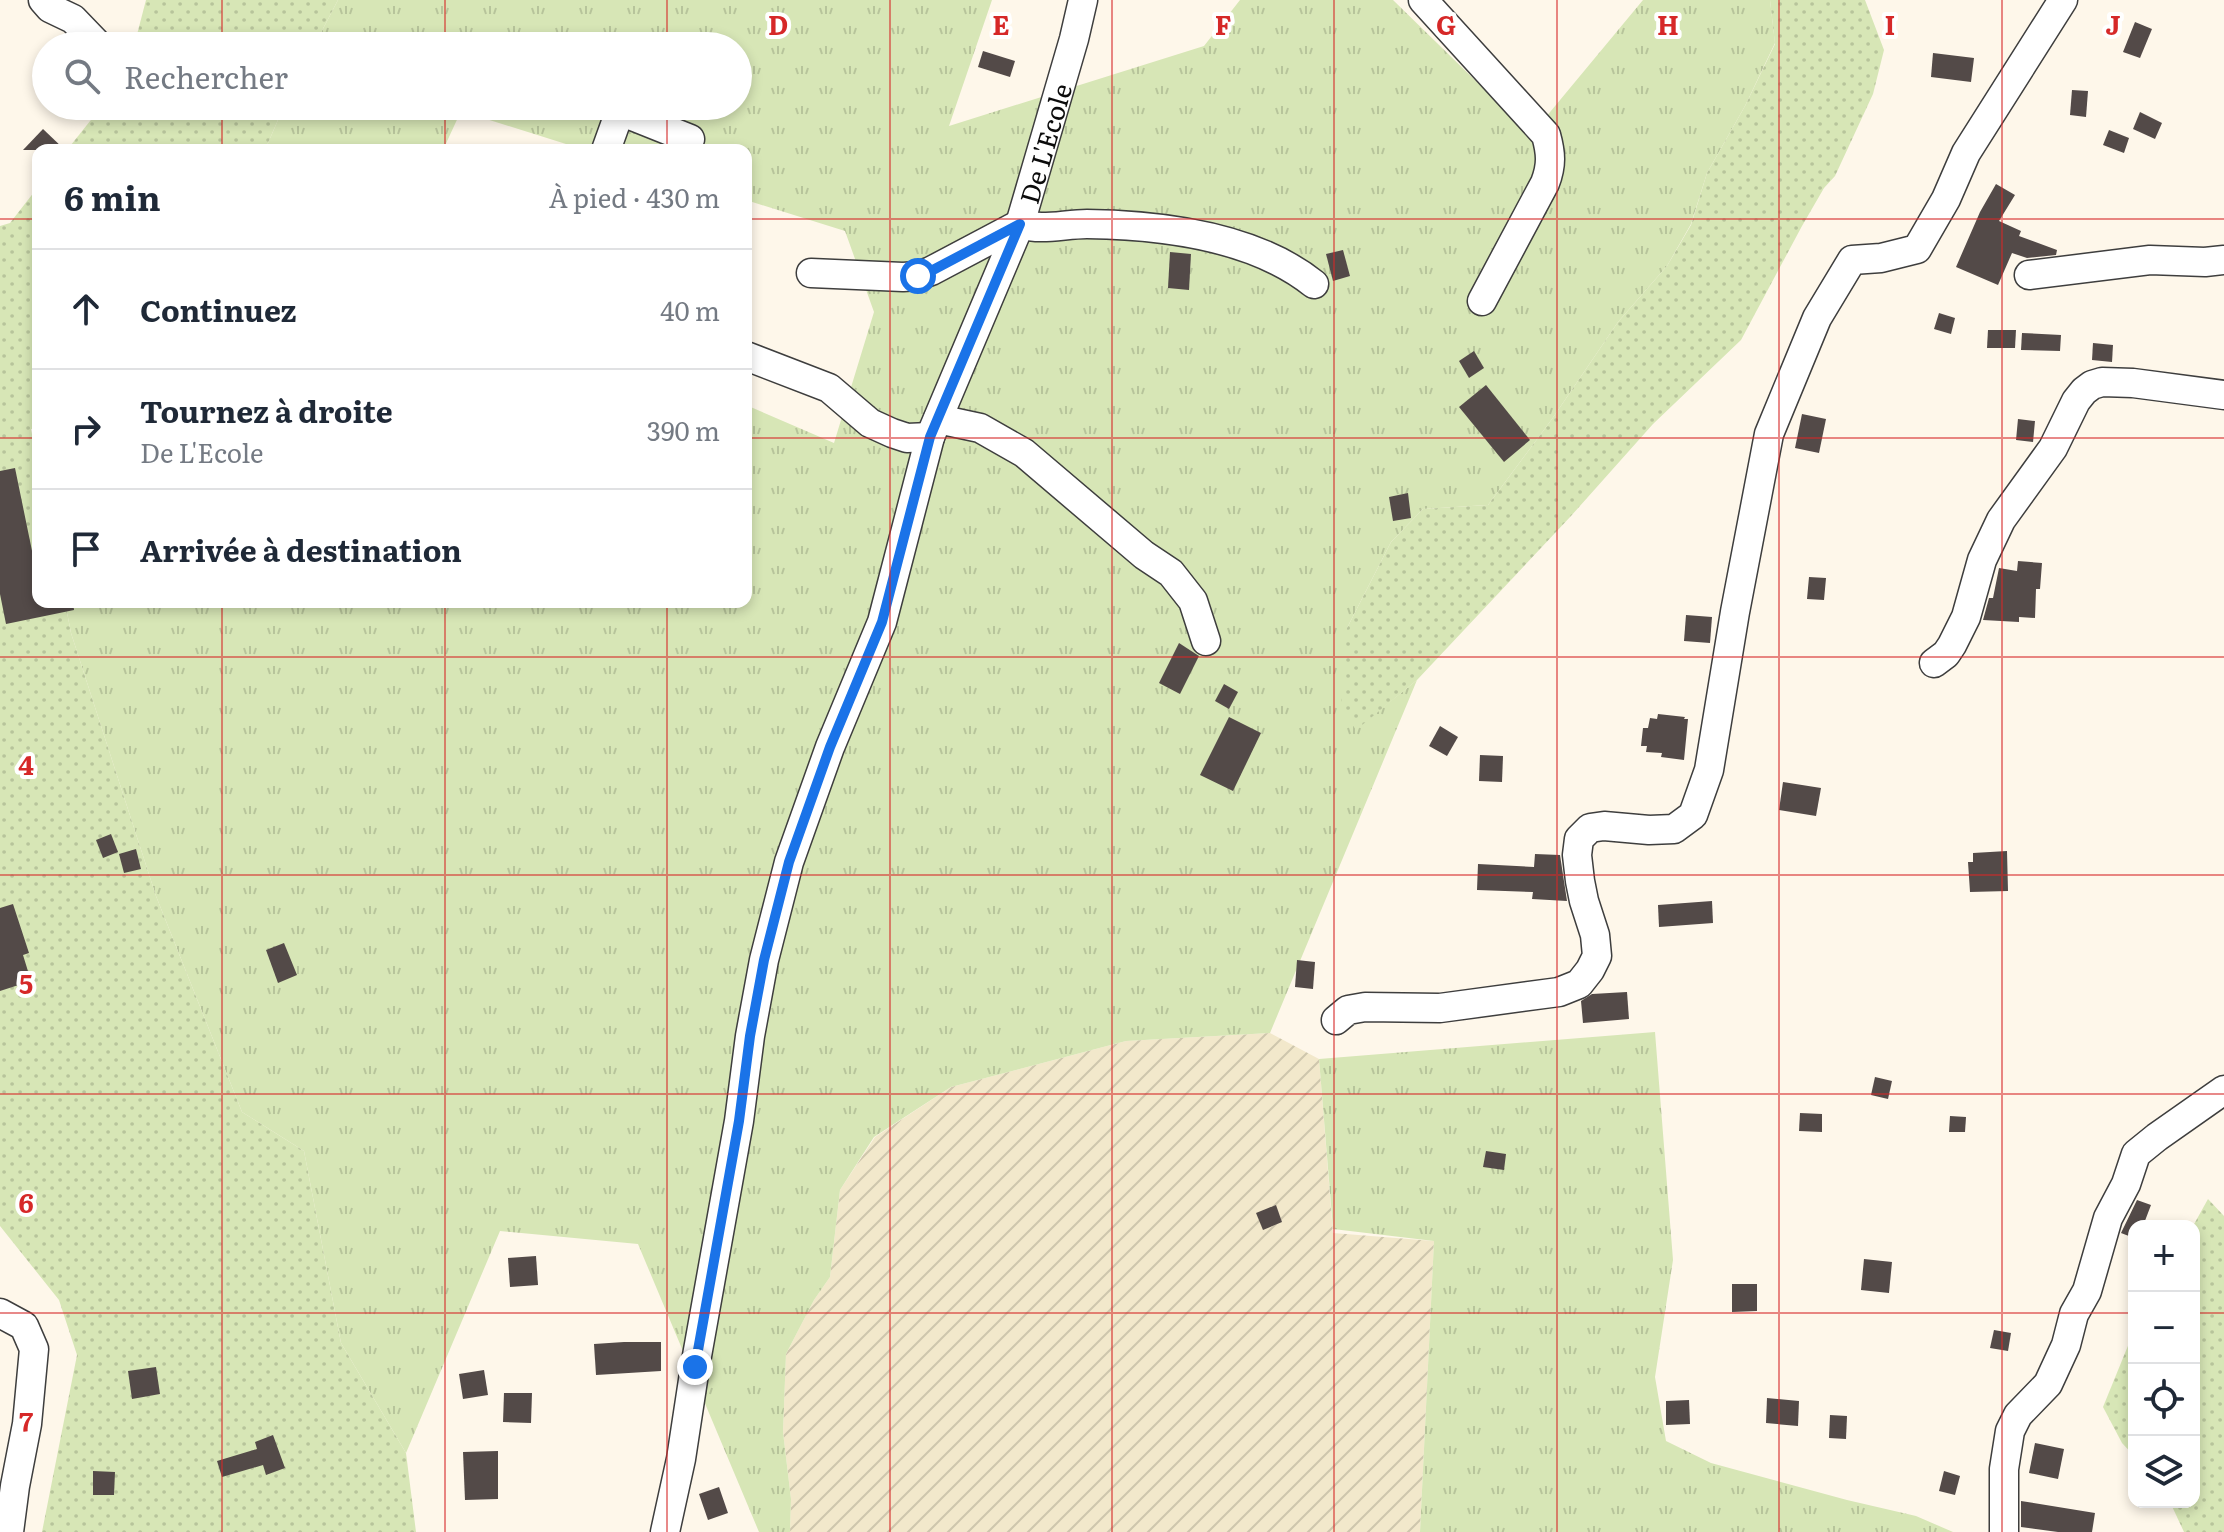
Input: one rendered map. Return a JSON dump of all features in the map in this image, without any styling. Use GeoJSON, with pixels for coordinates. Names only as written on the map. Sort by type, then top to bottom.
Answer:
{"type":"FeatureCollection","features":[{"type":"Feature","properties":{"kind":"street"},"geometry":{"type":"LineString","coordinates":[[43,0],[50,8],[73,19],[86,32]]}},
{"type":"Feature","properties":{"kind":"street","name":"De L'Ecole"},"geometry":{"type":"LineString","coordinates":[[665,1532],[681,1459],[764,960],[794,847],[830,747],[882,622],[934,428],[1020,224],[1083,0]]}},
{"type":"Feature","properties":{"kind":"street"},"geometry":{"type":"LineString","coordinates":[[1423,0],[1546,135],[1551,154],[1545,183],[1482,301]]}},
{"type":"Feature","properties":{"kind":"street"},"geometry":{"type":"LineString","coordinates":[[1336,1020],[1348,1010],[1365,1007],[1440,1008],[1559,992],[1579,984],[1590,970],[1597,956],[1595,935],[1580,881],[1579,839],[1590,828],[1604,826],[1674,829],[1693,815],[1697,807],[1709,770],[1769,434],[1817,318],[1852,260],[1881,258],[1917,249],[1946,199],[1966,153],[2063,0]]}},
{"type":"Feature","properties":{"kind":"street"},"geometry":{"type":"LineString","coordinates":[[608,144],[617,120]]}},
{"type":"Feature","properties":{"kind":"street"},"geometry":{"type":"LineString","coordinates":[[642,120],[690,139],[687,144]]}},
{"type":"Feature","properties":{"kind":"street"},"geometry":{"type":"LineString","coordinates":[[811,273],[918,276],[1020,224],[1038,228],[1090,224],[1189,231],[1276,261],[1314,284]]}},
{"type":"Feature","properties":{"kind":"street"},"geometry":{"type":"LineString","coordinates":[[2029,275],[2150,260],[2224,260]]}},
{"type":"Feature","properties":{"kind":"street"},"geometry":{"type":"LineString","coordinates":[[752,358],[829,388],[870,423],[892,433],[907,438],[934,428],[980,428],[1024,453],[1144,555],[1171,573],[1193,601],[1206,641]]}},
{"type":"Feature","properties":{"kind":"street"},"geometry":{"type":"LineString","coordinates":[[1934,663],[1946,654],[1966,617],[1982,560],[2001,520],[2053,448],[2084,391],[2102,382],[2223,395]]}},
{"type":"Feature","properties":{"kind":"street"},"geometry":{"type":"LineString","coordinates":[[2004,1532],[2004,1469],[2010,1431],[2018,1415],[2048,1384],[2066,1345],[2074,1314],[2087,1291],[2108,1218],[2126,1184],[2136,1154],[2224,1090]]}},
{"type":"Feature","properties":{"kind":"street"},"geometry":{"type":"LineString","coordinates":[[0,1313],[24,1326],[34,1349],[27,1424],[9,1532]]}},
{"type":"Feature","properties":{"kind":"shaded area"},"geometry":{"type":"Polygon","coordinates":[[[1270,1033],[1319,1059],[1333,1233],[1434,1241],[1420,1532],[790,1532],[791,1499],[783,1432],[786,1354],[814,1300],[830,1277],[840,1190],[875,1137],[951,1087],[1126,1041],[1270,1033]]]}},
{"type":"Feature","properties":{"kind":"green space"},"geometry":{"type":"Polygon","coordinates":[[[146,0],[338,0],[321,32],[138,32],[146,0]]]}},
{"type":"Feature","properties":{"kind":"green space"},"geometry":{"type":"Polygon","coordinates":[[[338,0],[992,0],[949,126],[1204,46],[1240,0],[1393,0],[1531,135],[1643,0],[1770,0],[1775,43],[1745,106],[1707,173],[1691,224],[1667,266],[1618,322],[1488,505],[1423,509],[1391,542],[1347,628],[1356,729],[1417,680],[1270,1033],[1126,1041],[951,1087],[874,1137],[840,1190],[830,1277],[814,1300],[786,1354],[783,1432],[791,1499],[790,1532],[759,1532],[638,1244],[500,1231],[406,1453],[341,1343],[304,1151],[242,1112],[156,896],[71,633],[66,608],[752,608],[752,408],[834,443],[874,312],[845,231],[752,202],[752,144],[566,144],[490,120],[752,120],[752,32],[321,32],[338,0]]]}},
{"type":"Feature","properties":{"kind":"green space"},"geometry":{"type":"Polygon","coordinates":[[[1770,0],[1865,0],[1884,50],[1873,94],[1835,176],[1824,188],[1802,226],[1741,340],[1653,424],[1417,680],[1356,730],[1341,708],[1347,628],[1391,542],[1423,509],[1488,505],[1618,322],[1667,266],[1691,225],[1707,173],[1775,44],[1770,0]]]}},
{"type":"Feature","properties":{"kind":"green space"},"geometry":{"type":"Polygon","coordinates":[[[91,120],[278,120],[268,144],[72,144],[91,120]]]}},
{"type":"Feature","properties":{"kind":"green space"},"geometry":{"type":"Polygon","coordinates":[[[278,120],[457,120],[446,144],[268,144],[278,120]]]}},
{"type":"Feature","properties":{"kind":"green space"},"geometry":{"type":"Polygon","coordinates":[[[32,195],[32,608],[66,608],[71,633],[156,896],[242,1112],[304,1151],[341,1343],[406,1453],[416,1532],[42,1532],[77,1355],[59,1300],[0,1226],[0,226],[10,223],[32,195]]]}},
{"type":"Feature","properties":{"kind":"green space"},"geometry":{"type":"Polygon","coordinates":[[[1655,1032],[1673,1260],[1655,1377],[1666,1441],[1711,1463],[1916,1516],[1953,1532],[1420,1532],[1434,1241],[1333,1229],[1319,1059],[1655,1032]]]}},
{"type":"Feature","properties":{"kind":"green space"},"geometry":{"type":"Polygon","coordinates":[[[2208,1199],[2224,1216],[2224,1532],[2184,1532],[2173,1508],[2200,1508],[2200,1220],[2196,1220],[2208,1199]]]}},
{"type":"Feature","properties":{"kind":"green space"},"geometry":{"type":"Polygon","coordinates":[[[2128,1346],[2128,1450],[2103,1407],[2128,1346]]]}},
{"type":"Feature","properties":{"kind":"building"},"geometry":{"type":"Polygon","coordinates":[[[2135,22],[2152,29],[2140,58],[2123,52],[2135,22]]]}},
{"type":"Feature","properties":{"kind":"building"},"geometry":{"type":"Polygon","coordinates":[[[983,51],[1015,61],[1010,77],[978,67],[983,51]]]}},
{"type":"Feature","properties":{"kind":"building"},"geometry":{"type":"Polygon","coordinates":[[[1933,53],[1974,58],[1971,82],[1931,77],[1933,53]]]}},
{"type":"Feature","properties":{"kind":"building"},"geometry":{"type":"Polygon","coordinates":[[[2072,90],[2088,91],[2086,117],[2070,115],[2072,90]]]}},
{"type":"Feature","properties":{"kind":"building"},"geometry":{"type":"Polygon","coordinates":[[[2140,112],[2162,123],[2155,139],[2133,129],[2140,112]]]}},
{"type":"Feature","properties":{"kind":"building"},"geometry":{"type":"Polygon","coordinates":[[[43,129],[59,144],[32,144],[32,150],[23,150],[43,129]]]}},
{"type":"Feature","properties":{"kind":"building"},"geometry":{"type":"Polygon","coordinates":[[[2109,130],[2129,138],[2124,153],[2103,145],[2109,130]]]}},
{"type":"Feature","properties":{"kind":"building"},"geometry":{"type":"Polygon","coordinates":[[[1996,184],[2015,195],[1999,221],[2021,231],[2019,236],[2057,250],[2056,255],[2027,258],[2012,253],[1998,285],[1956,267],[1996,184]]]}},
{"type":"Feature","properties":{"kind":"building"},"geometry":{"type":"Polygon","coordinates":[[[1343,250],[1350,276],[1333,281],[1326,254],[1343,250]]]}},
{"type":"Feature","properties":{"kind":"building"},"geometry":{"type":"Polygon","coordinates":[[[1170,252],[1191,254],[1189,290],[1168,288],[1170,252]]]}},
{"type":"Feature","properties":{"kind":"building"},"geometry":{"type":"Polygon","coordinates":[[[1939,313],[1955,318],[1951,334],[1934,329],[1939,313]]]}},
{"type":"Feature","properties":{"kind":"building"},"geometry":{"type":"Polygon","coordinates":[[[1988,330],[2016,330],[2015,348],[1987,348],[1988,330]]]}},
{"type":"Feature","properties":{"kind":"building"},"geometry":{"type":"Polygon","coordinates":[[[2022,333],[2061,335],[2060,351],[2021,350],[2022,333]]]}},
{"type":"Feature","properties":{"kind":"building"},"geometry":{"type":"Polygon","coordinates":[[[2093,343],[2113,345],[2112,362],[2092,360],[2093,343]]]}},
{"type":"Feature","properties":{"kind":"building"},"geometry":{"type":"Polygon","coordinates":[[[1474,351],[1484,368],[1469,378],[1459,361],[1474,351]]]}},
{"type":"Feature","properties":{"kind":"building"},"geometry":{"type":"Polygon","coordinates":[[[1486,385],[1530,440],[1504,462],[1459,407],[1486,385]]]}},
{"type":"Feature","properties":{"kind":"building"},"geometry":{"type":"Polygon","coordinates":[[[1802,414],[1826,419],[1819,453],[1795,448],[1802,414]]]}},
{"type":"Feature","properties":{"kind":"building"},"geometry":{"type":"Polygon","coordinates":[[[2018,419],[2035,421],[2033,442],[2016,440],[2018,419]]]}},
{"type":"Feature","properties":{"kind":"building"},"geometry":{"type":"Polygon","coordinates":[[[15,468],[32,551],[32,608],[74,610],[6,624],[0,594],[0,471],[15,468]]]}},
{"type":"Feature","properties":{"kind":"building"},"geometry":{"type":"Polygon","coordinates":[[[1408,493],[1411,518],[1393,521],[1389,497],[1408,493]]]}},
{"type":"Feature","properties":{"kind":"building"},"geometry":{"type":"Polygon","coordinates":[[[2018,561],[2042,563],[2040,589],[2036,589],[2035,618],[2019,617],[2019,622],[1983,620],[1989,598],[1993,598],[1999,568],[2017,571],[2018,561]]]}},
{"type":"Feature","properties":{"kind":"building"},"geometry":{"type":"Polygon","coordinates":[[[1809,577],[1826,578],[1824,600],[1807,599],[1809,577]]]}},
{"type":"Feature","properties":{"kind":"building"},"geometry":{"type":"Polygon","coordinates":[[[1686,615],[1712,617],[1710,643],[1684,641],[1686,615]]]}},
{"type":"Feature","properties":{"kind":"building"},"geometry":{"type":"Polygon","coordinates":[[[1179,643],[1199,656],[1180,694],[1159,683],[1179,643]]]}},
{"type":"Feature","properties":{"kind":"building"},"geometry":{"type":"Polygon","coordinates":[[[1224,684],[1238,692],[1229,709],[1215,701],[1224,684]]]}},
{"type":"Feature","properties":{"kind":"building"},"geometry":{"type":"Polygon","coordinates":[[[1658,714],[1688,719],[1684,760],[1661,757],[1662,753],[1646,752],[1647,746],[1641,746],[1643,728],[1648,728],[1650,718],[1657,719],[1658,714]]]}},
{"type":"Feature","properties":{"kind":"building"},"geometry":{"type":"Polygon","coordinates":[[[1229,717],[1261,733],[1233,791],[1200,775],[1229,717]]]}},
{"type":"Feature","properties":{"kind":"building"},"geometry":{"type":"Polygon","coordinates":[[[1440,726],[1458,737],[1447,756],[1429,746],[1440,726]]]}},
{"type":"Feature","properties":{"kind":"building"},"geometry":{"type":"Polygon","coordinates":[[[1480,755],[1503,756],[1502,782],[1479,781],[1480,755]]]}},
{"type":"Feature","properties":{"kind":"building"},"geometry":{"type":"Polygon","coordinates":[[[1783,782],[1821,788],[1816,816],[1779,810],[1783,782]]]}},
{"type":"Feature","properties":{"kind":"building"},"geometry":{"type":"Polygon","coordinates":[[[111,834],[118,852],[103,858],[96,840],[111,834]]]}},
{"type":"Feature","properties":{"kind":"building"},"geometry":{"type":"Polygon","coordinates":[[[136,849],[141,869],[124,873],[119,854],[136,849]]]}},
{"type":"Feature","properties":{"kind":"building"},"geometry":{"type":"Polygon","coordinates":[[[2007,851],[2008,891],[1970,892],[1968,862],[1973,862],[1973,853],[2007,851]]]}},
{"type":"Feature","properties":{"kind":"building"},"geometry":{"type":"Polygon","coordinates":[[[1535,854],[1560,855],[1567,901],[1532,899],[1533,892],[1477,890],[1478,864],[1534,867],[1535,854]]]}},
{"type":"Feature","properties":{"kind":"building"},"geometry":{"type":"Polygon","coordinates":[[[1712,901],[1713,923],[1659,927],[1658,905],[1712,901]]]}},
{"type":"Feature","properties":{"kind":"building"},"geometry":{"type":"Polygon","coordinates":[[[13,904],[29,953],[23,955],[31,981],[0,991],[0,908],[13,904]]]}},
{"type":"Feature","properties":{"kind":"building"},"geometry":{"type":"Polygon","coordinates":[[[284,943],[297,975],[278,983],[266,950],[284,943]]]}},
{"type":"Feature","properties":{"kind":"building"},"geometry":{"type":"Polygon","coordinates":[[[1297,960],[1315,962],[1313,989],[1295,987],[1297,960]]]}},
{"type":"Feature","properties":{"kind":"building"},"geometry":{"type":"Polygon","coordinates":[[[1627,992],[1629,1019],[1583,1023],[1581,1001],[1592,994],[1627,992]]]}},
{"type":"Feature","properties":{"kind":"building"},"geometry":{"type":"Polygon","coordinates":[[[1875,1077],[1892,1081],[1888,1099],[1871,1095],[1875,1077]]]}},
{"type":"Feature","properties":{"kind":"building"},"geometry":{"type":"Polygon","coordinates":[[[1800,1113],[1822,1114],[1822,1132],[1799,1131],[1800,1113]]]}},
{"type":"Feature","properties":{"kind":"building"},"geometry":{"type":"Polygon","coordinates":[[[1950,1116],[1966,1117],[1965,1132],[1949,1132],[1950,1116]]]}},
{"type":"Feature","properties":{"kind":"building"},"geometry":{"type":"Polygon","coordinates":[[[1486,1151],[1506,1154],[1504,1170],[1483,1167],[1486,1151]]]}},
{"type":"Feature","properties":{"kind":"building"},"geometry":{"type":"Polygon","coordinates":[[[2137,1200],[2151,1205],[2145,1220],[2128,1220],[2128,1236],[2121,1233],[2137,1200]]]}},
{"type":"Feature","properties":{"kind":"building"},"geometry":{"type":"Polygon","coordinates":[[[1276,1205],[1282,1222],[1263,1230],[1256,1213],[1276,1205]]]}},
{"type":"Feature","properties":{"kind":"building"},"geometry":{"type":"Polygon","coordinates":[[[536,1256],[538,1285],[510,1287],[508,1258],[536,1256]]]}},
{"type":"Feature","properties":{"kind":"building"},"geometry":{"type":"Polygon","coordinates":[[[1864,1259],[1892,1262],[1889,1293],[1861,1290],[1864,1259]]]}},
{"type":"Feature","properties":{"kind":"building"},"geometry":{"type":"Polygon","coordinates":[[[1732,1284],[1757,1284],[1757,1311],[1732,1312],[1732,1284]]]}},
{"type":"Feature","properties":{"kind":"building"},"geometry":{"type":"Polygon","coordinates":[[[1994,1330],[2011,1333],[2008,1351],[1990,1348],[1994,1330]]]}},
{"type":"Feature","properties":{"kind":"building"},"geometry":{"type":"Polygon","coordinates":[[[661,1342],[661,1371],[596,1375],[594,1344],[661,1342]]]}},
{"type":"Feature","properties":{"kind":"building"},"geometry":{"type":"Polygon","coordinates":[[[156,1367],[160,1394],[132,1399],[128,1371],[156,1367]]]}},
{"type":"Feature","properties":{"kind":"building"},"geometry":{"type":"Polygon","coordinates":[[[484,1370],[488,1395],[463,1399],[459,1374],[484,1370]]]}},
{"type":"Feature","properties":{"kind":"building"},"geometry":{"type":"Polygon","coordinates":[[[504,1393],[532,1393],[531,1423],[503,1422],[504,1393]]]}},
{"type":"Feature","properties":{"kind":"building"},"geometry":{"type":"Polygon","coordinates":[[[1767,1398],[1799,1401],[1798,1426],[1766,1423],[1767,1398]]]}},
{"type":"Feature","properties":{"kind":"building"},"geometry":{"type":"Polygon","coordinates":[[[1689,1400],[1690,1424],[1666,1425],[1666,1401],[1689,1400]]]}},
{"type":"Feature","properties":{"kind":"building"},"geometry":{"type":"Polygon","coordinates":[[[1830,1415],[1847,1416],[1846,1439],[1829,1438],[1830,1415]]]}},
{"type":"Feature","properties":{"kind":"building"},"geometry":{"type":"Polygon","coordinates":[[[273,1435],[285,1468],[266,1475],[263,1465],[222,1477],[217,1461],[257,1449],[255,1442],[273,1435]]]}},
{"type":"Feature","properties":{"kind":"building"},"geometry":{"type":"Polygon","coordinates":[[[2035,1443],[2064,1449],[2058,1479],[2029,1473],[2035,1443]]]}},
{"type":"Feature","properties":{"kind":"building"},"geometry":{"type":"Polygon","coordinates":[[[498,1451],[498,1499],[465,1500],[463,1452],[498,1451]]]}},
{"type":"Feature","properties":{"kind":"building"},"geometry":{"type":"Polygon","coordinates":[[[93,1471],[115,1472],[114,1495],[93,1495],[93,1471]]]}},
{"type":"Feature","properties":{"kind":"building"},"geometry":{"type":"Polygon","coordinates":[[[1944,1471],[1960,1476],[1955,1495],[1939,1491],[1944,1471]]]}},
{"type":"Feature","properties":{"kind":"building"},"geometry":{"type":"Polygon","coordinates":[[[719,1487],[728,1513],[708,1520],[699,1494],[719,1487]]]}},
{"type":"Feature","properties":{"kind":"building"},"geometry":{"type":"Polygon","coordinates":[[[2021,1501],[2095,1513],[2092,1532],[2021,1527],[2021,1501]]]}},
{"type":"Feature","properties":{"kind":"route"},"geometry":{"type":"LineString","coordinates":[[695,1367],[764,960],[789,862],[830,747],[882,622],[930,437],[1020,224],[918,276]]}}]}
